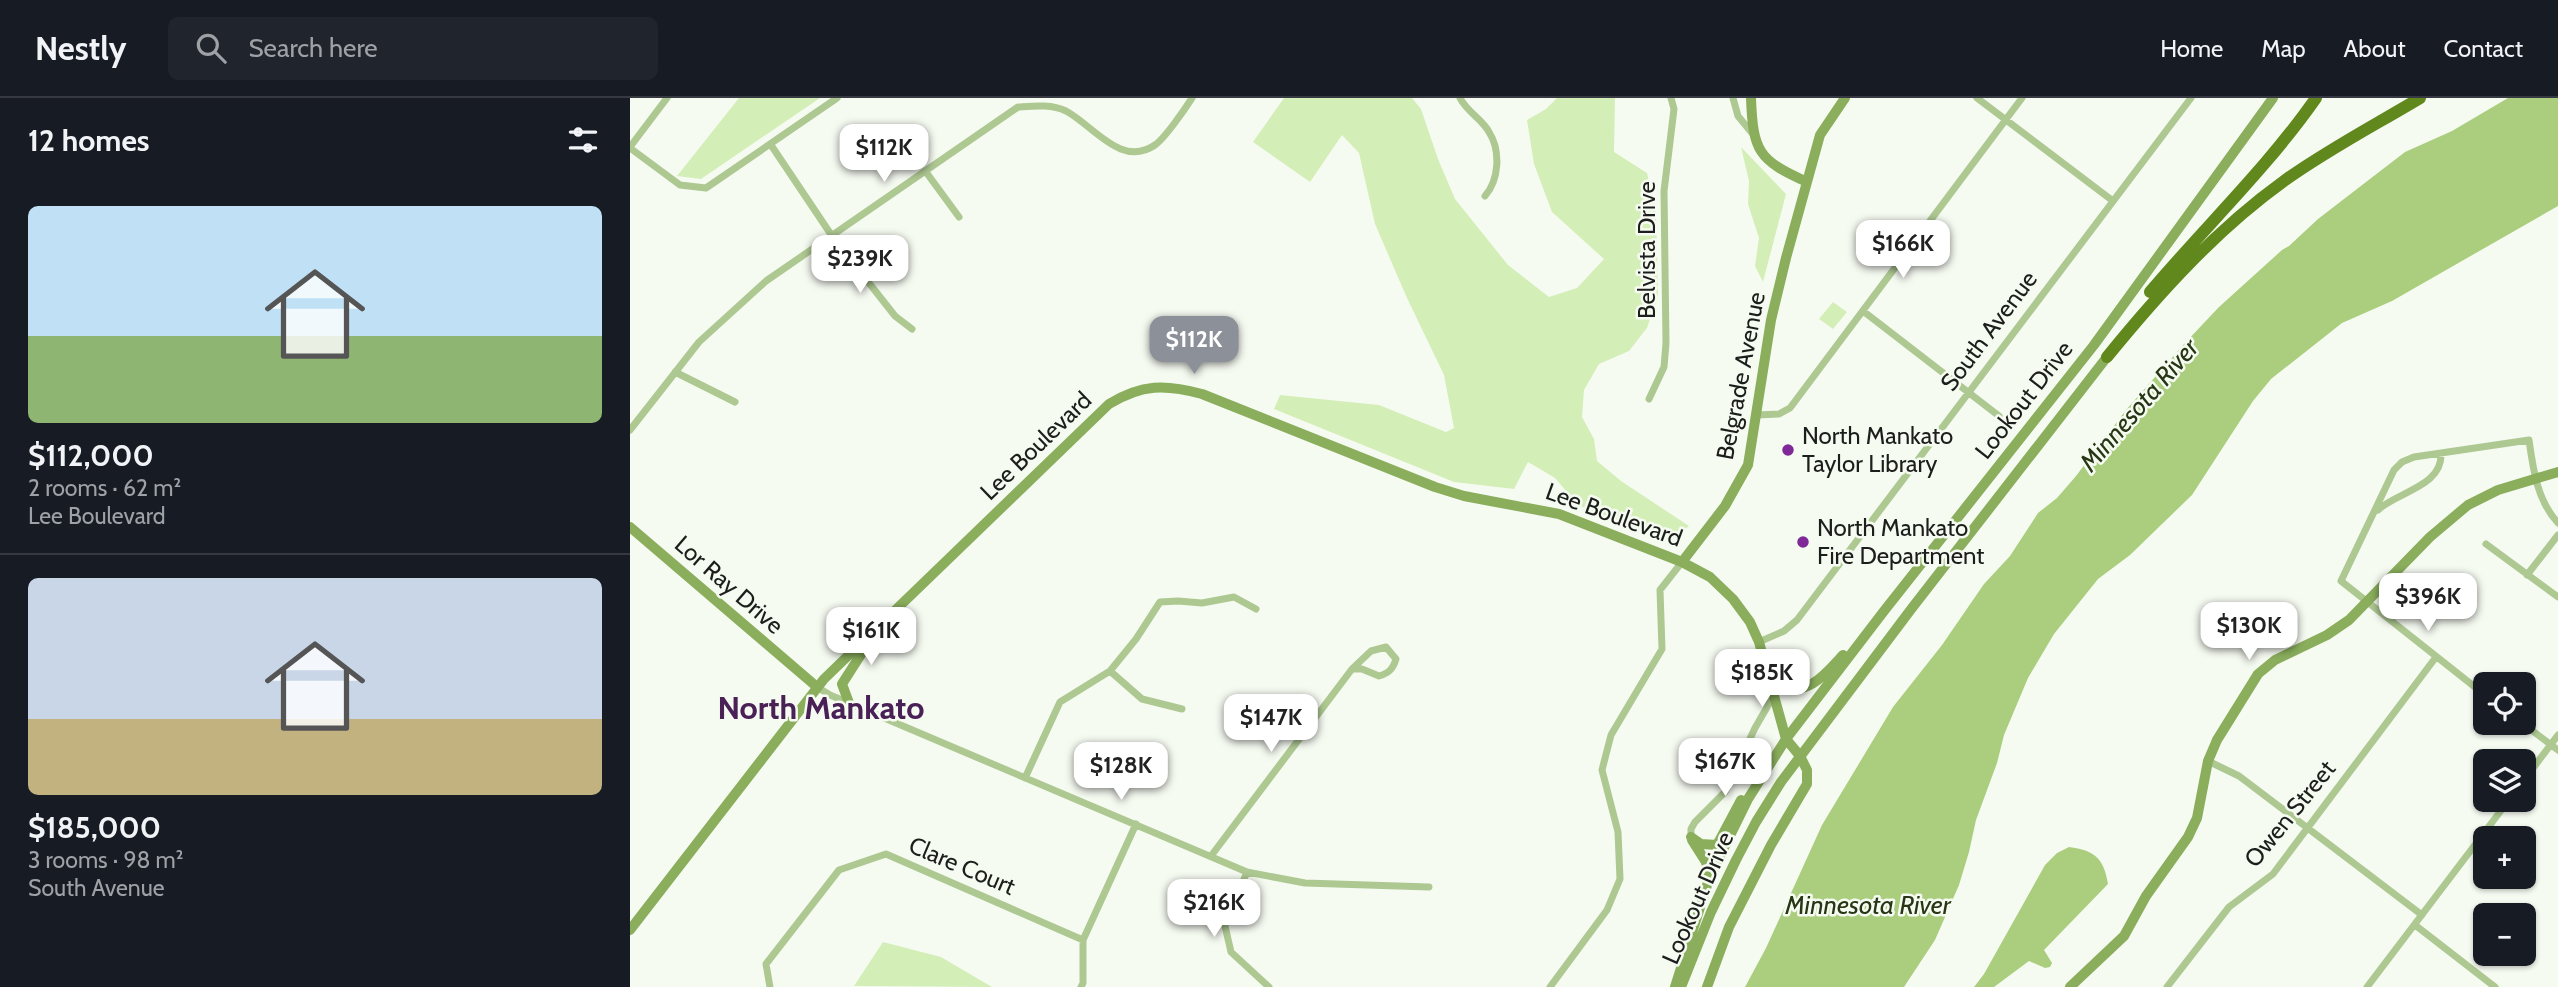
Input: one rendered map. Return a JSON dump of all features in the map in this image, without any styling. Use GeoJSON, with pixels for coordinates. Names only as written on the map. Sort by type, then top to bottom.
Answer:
{"type":"FeatureCollection","features":[{"type":"Feature","properties":{"kind":"highway"},"geometry":{"type":"LineString","coordinates":[[2107,356],[2145,299],[2195,239],[2270,158],[2316,98]]}},
{"type":"Feature","properties":{"kind":"highway"},"geometry":{"type":"LineString","coordinates":[[2107,356],[2177,274],[2257,202],[2323,155],[2420,98]]}},
{"type":"Feature","properties":{"kind":"main road"},"geometry":{"type":"LineString","coordinates":[[1751,98],[1752,133],[1761,154],[1782,171],[1807,182]]}},
{"type":"Feature","properties":{"kind":"main road","name":"Belgrade Avenue"},"geometry":{"type":"LineString","coordinates":[[1682,562],[1737,487],[1748,465],[1771,320],[1807,182],[1820,135],[1845,98]]}},
{"type":"Feature","properties":{"kind":"main road","name":"Lookout Drive"},"geometry":{"type":"LineString","coordinates":[[1675,987],[1709,882],[1748,799],[1786,739],[2094,345],[2273,98]]}},
{"type":"Feature","properties":{"kind":"main road","name":"Lookout Drive"},"geometry":{"type":"LineString","coordinates":[[1681,987],[1711,912],[1756,821],[1800,756],[2107,356]]}},
{"type":"Feature","properties":{"kind":"main road","name":"Lee Boulevard"},"geometry":{"type":"LineString","coordinates":[[630,929],[817,687],[1109,404],[1144,388],[1164,386],[1202,394],[1435,487],[1464,496],[1559,514],[1682,562],[1710,577],[1734,599],[1750,622],[1759,642],[1786,739],[1800,756]]}},
{"type":"Feature","properties":{"kind":"main road"},"geometry":{"type":"LineString","coordinates":[[2070,987],[2124,936],[2146,896],[2188,837],[2200,808],[2208,761],[2217,740],[2258,674],[2275,660],[2338,629],[2442,526],[2468,505],[2498,490],[2558,471]]}},
{"type":"Feature","properties":{"kind":"main road","name":"Lor Ray Drive"},"geometry":{"type":"LineString","coordinates":[[632,533],[817,687]]}},
{"type":"Feature","properties":{"kind":"main road"},"geometry":{"type":"LineString","coordinates":[[1766,666],[1782,683],[1791,687],[1801,688],[1812,684],[1826,673],[1884,611]]}},
{"type":"Feature","properties":{"kind":"main road"},"geometry":{"type":"LineString","coordinates":[[849,704],[842,684],[878,630]]}},
{"type":"Feature","properties":{"kind":"main road"},"geometry":{"type":"LineString","coordinates":[[1707,987],[1729,927],[1771,845],[1807,784],[1807,770],[1800,756]]}},
{"type":"Feature","properties":{"kind":"main road"},"geometry":{"type":"LineString","coordinates":[[1691,837],[1701,844],[1717,845],[1743,797],[1765,771]]}},
{"type":"Feature","properties":{"kind":"main road"},"geometry":{"type":"LineString","coordinates":[[1691,837],[1706,862],[1709,882]]}},
{"type":"Feature","properties":{"kind":"street"},"geometry":{"type":"LineString","coordinates":[[667,98],[630,147],[680,185],[706,188],[837,98]]}},
{"type":"Feature","properties":{"kind":"street"},"geometry":{"type":"LineString","coordinates":[[630,430],[699,342],[766,281],[1018,107],[1040,105],[1065,110],[1116,148],[1134,153],[1156,145],[1192,98]]}},
{"type":"Feature","properties":{"kind":"street"},"geometry":{"type":"LineString","coordinates":[[1460,98],[1466,109],[1489,131],[1493,142],[1496,174],[1485,196]]}},
{"type":"Feature","properties":{"kind":"street","name":"Belvista Drive"},"geometry":{"type":"LineString","coordinates":[[1649,399],[1664,367],[1666,343],[1664,191],[1674,108],[1671,98]]}},
{"type":"Feature","properties":{"kind":"street"},"geometry":{"type":"LineString","coordinates":[[1733,98],[1738,116],[1752,133]]}},
{"type":"Feature","properties":{"kind":"street"},"geometry":{"type":"LineString","coordinates":[[1977,98],[2113,201]]}},
{"type":"Feature","properties":{"kind":"street"},"geometry":{"type":"LineString","coordinates":[[1757,415],[1779,414],[1790,408],[2022,98]]}},
{"type":"Feature","properties":{"kind":"street","name":"South Avenue"},"geometry":{"type":"LineString","coordinates":[[1759,642],[1784,631],[1797,620],[2190,98]]}},
{"type":"Feature","properties":{"kind":"street"},"geometry":{"type":"LineString","coordinates":[[771,145],[832,236],[895,316],[912,329]]}},
{"type":"Feature","properties":{"kind":"street"},"geometry":{"type":"LineString","coordinates":[[926,172],[959,217]]}},
{"type":"Feature","properties":{"kind":"street"},"geometry":{"type":"LineString","coordinates":[[1863,312],[1998,416]]}},
{"type":"Feature","properties":{"kind":"street"},"geometry":{"type":"LineString","coordinates":[[675,372],[735,402]]}},
{"type":"Feature","properties":{"kind":"street"},"geometry":{"type":"LineString","coordinates":[[2473,686],[2341,581],[2394,470],[2402,462],[2414,457],[2529,440],[2535,480],[2550,513],[2558,523]]}},
{"type":"Feature","properties":{"kind":"street"},"geometry":{"type":"LineString","coordinates":[[2373,516],[2382,507],[2422,485],[2434,471],[2441,459],[2441,453]]}},
{"type":"Feature","properties":{"kind":"street"},"geometry":{"type":"LineString","coordinates":[[2526,575],[2558,535]]}},
{"type":"Feature","properties":{"kind":"street"},"geometry":{"type":"LineString","coordinates":[[2486,544],[2558,597]]}},
{"type":"Feature","properties":{"kind":"street","name":"Belgrade Avenue"},"geometry":{"type":"LineString","coordinates":[[1550,987],[1607,910],[1620,878],[1618,832],[1602,770],[1611,735],[1662,649],[1660,590],[1682,562]]}},
{"type":"Feature","properties":{"kind":"street"},"geometry":{"type":"LineString","coordinates":[[1025,778],[1060,702],[1110,671],[1136,639],[1160,602],[1202,603],[1234,597],[1256,609]]}},
{"type":"Feature","properties":{"kind":"street"},"geometry":{"type":"LineString","coordinates":[[1211,856],[1352,669],[1378,648],[1385,647],[1396,659],[1394,667],[1379,676],[1362,669],[1352,669]]}},
{"type":"Feature","properties":{"kind":"street","name":"Owen Street"},"geometry":{"type":"LineString","coordinates":[[2167,987],[2229,907],[2273,874],[2436,657]]}},
{"type":"Feature","properties":{"kind":"street"},"geometry":{"type":"LineString","coordinates":[[1110,671],[1142,699],[1182,709]]}},
{"type":"Feature","properties":{"kind":"street","name":"Lor Ray Drive"},"geometry":{"type":"LineString","coordinates":[[817,687],[849,704],[1247,872],[1305,883],[1429,887]]}},
{"type":"Feature","properties":{"kind":"street"},"geometry":{"type":"LineString","coordinates":[[1691,837],[1695,822],[1726,792],[1755,728],[1774,695]]}},
{"type":"Feature","properties":{"kind":"street"},"geometry":{"type":"LineString","coordinates":[[2536,733],[2558,750]]}},
{"type":"Feature","properties":{"kind":"street"},"geometry":{"type":"LineString","coordinates":[[2536,764],[2558,735]]}},
{"type":"Feature","properties":{"kind":"street"},"geometry":{"type":"LineString","coordinates":[[2208,761],[2239,776],[2422,915]]}},
{"type":"Feature","properties":{"kind":"street"},"geometry":{"type":"LineString","coordinates":[[2367,987],[2500,812]]}},
{"type":"Feature","properties":{"kind":"street"},"geometry":{"type":"LineString","coordinates":[[1081,987],[1083,940],[1136,824]]}},
{"type":"Feature","properties":{"kind":"street","name":"Clare Court"},"geometry":{"type":"LineString","coordinates":[[770,987],[766,964],[839,870],[886,854],[1083,940]]}},
{"type":"Feature","properties":{"kind":"street"},"geometry":{"type":"LineString","coordinates":[[1247,872],[1225,926],[1231,952],[1269,987]]}},
{"type":"Feature","properties":{"kind":"street"},"geometry":{"type":"LineString","coordinates":[[2415,925],[2495,987]]}},
{"type":"Feature","properties":{"kind":"shaded area"},"geometry":{"type":"Polygon","coordinates":[[[739,98],[820,98],[701,179],[677,176],[739,98]]]}},
{"type":"Feature","properties":{"kind":"shaded area"},"geometry":{"type":"Polygon","coordinates":[[[1284,98],[1412,98],[1421,109],[1455,199],[1508,265],[1549,297],[1577,288],[1604,259],[1552,212],[1534,164],[1527,120],[1546,109],[1557,98],[1615,98],[1614,152],[1647,173],[1656,213],[1658,296],[1647,328],[1629,351],[1599,364],[1584,390],[1582,417],[1594,439],[1597,461],[1621,481],[1689,526],[1668,542],[1578,505],[1555,478],[1528,462],[1514,489],[1454,482],[1274,409],[1280,395],[1379,405],[1446,432],[1454,428],[1444,375],[1375,224],[1359,153],[1342,135],[1310,182],[1253,142],[1284,98]]]}},
{"type":"Feature","properties":{"kind":"shaded area"},"geometry":{"type":"Polygon","coordinates":[[[1741,147],[1786,194],[1763,282],[1755,266],[1759,238],[1748,204],[1749,181],[1741,147]]]}},
{"type":"Feature","properties":{"kind":"shaded area"},"geometry":{"type":"Polygon","coordinates":[[[1833,302],[1847,312],[1833,329],[1819,319],[1833,302]]]}},
{"type":"Feature","properties":{"kind":"shaded area"},"geometry":{"type":"Polygon","coordinates":[[[883,942],[941,957],[992,987],[854,986],[883,942]]]}},
{"type":"Feature","properties":{"kind":"water","name":"Minnesota River"},"geometry":{"type":"Polygon","coordinates":[[[2508,98],[2558,98],[2558,206],[2392,301],[2342,323],[2271,379],[2253,401],[2192,495],[2130,555],[2098,579],[2054,634],[2028,678],[2004,735],[1997,763],[1976,820],[1959,885],[1935,940],[1904,987],[1745,987],[1766,948],[1822,825],[1893,707],[1942,645],[1984,584],[2010,556],[2038,513],[2057,498],[2076,476],[2126,410],[2219,307],[2318,219],[2405,152],[2452,131],[2508,98]]]}},
{"type":"Feature","properties":{"kind":"water"},"geometry":{"type":"Polygon","coordinates":[[[2069,847],[2097,857],[2104,868],[2108,884],[2044,950],[2052,963],[2050,967],[2045,968],[2029,961],[1994,987],[1974,987],[1984,974],[2045,865],[2057,853],[2069,847]]]}},
{"type":"Feature","properties":{"kind":"place","name":"North Mankato Taylor Library"},"geometry":{"type":"Point","coordinates":[1788,450]}},
{"type":"Feature","properties":{"kind":"place","name":"North Mankato Fire Department"},"geometry":{"type":"Point","coordinates":[1803,542]}},
{"type":"Feature","properties":{"kind":"district","name":"North Mankato"},"geometry":{"type":"Point","coordinates":[821,708]}}]}
